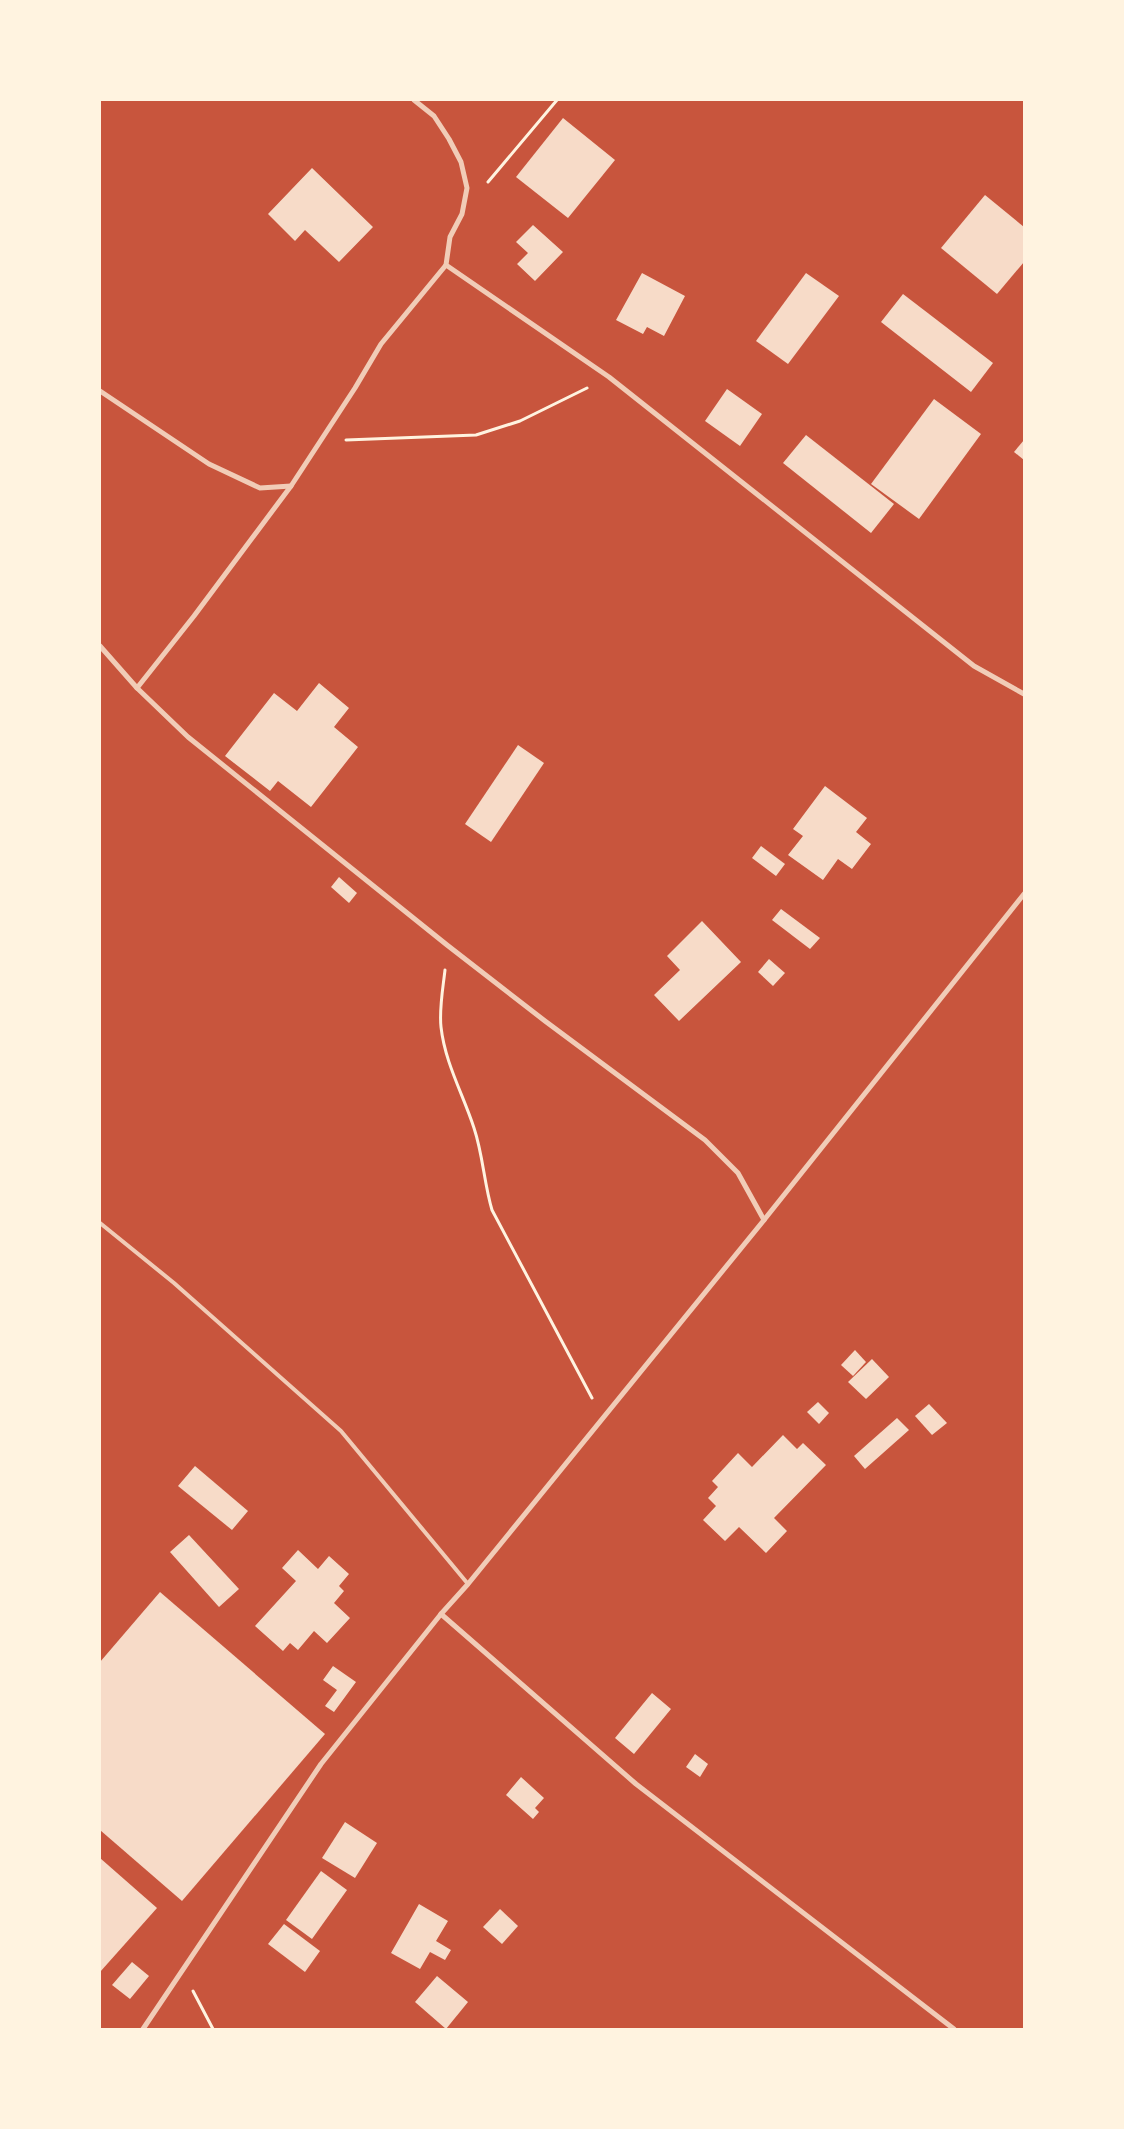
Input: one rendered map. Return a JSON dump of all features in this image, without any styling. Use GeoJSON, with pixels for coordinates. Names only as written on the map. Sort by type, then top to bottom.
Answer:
{"type":"FeatureCollection","features":[{"type":"Feature","properties":{"kind":"street"},"geometry":{"type":"LineString","coordinates":[[137,688],[194,616],[291,486],[381,344],[446,265],[450,237],[462,214],[467,188],[461,162],[450,139],[434,116],[414,100]]}},
{"type":"Feature","properties":{"kind":"street"},"geometry":{"type":"LineString","coordinates":[[446,265],[609,377],[974,666],[1024,694]]}},
{"type":"Feature","properties":{"kind":"street"},"geometry":{"type":"LineString","coordinates":[[100,391],[209,464],[260,488],[291,486]]}},
{"type":"Feature","properties":{"kind":"street"},"geometry":{"type":"LineString","coordinates":[[100,646],[137,688],[188,736],[544,1021],[705,1140],[738,1173],[764,1220]]}},
{"type":"Feature","properties":{"kind":"street"},"geometry":{"type":"LineString","coordinates":[[143,2029],[321,1764],[441,1614],[468,1584],[764,1220],[1024,894]]}},
{"type":"Feature","properties":{"kind":"street"},"geometry":{"type":"LineString","coordinates":[[441,1614],[636,1784],[954,2029]]}},
{"type":"Feature","properties":{"kind":"lane"},"geometry":{"type":"LineString","coordinates":[[100,1222],[174,1284],[341,1431],[468,1584]]}},
{"type":"Feature","properties":{"kind":"path"},"geometry":{"type":"LineString","coordinates":[[487,184],[557,100]]}},
{"type":"Feature","properties":{"kind":"path"},"geometry":{"type":"LineString","coordinates":[[320,442],[476,435],[520,421],[609,377]]}},
{"type":"Feature","properties":{"kind":"path"},"geometry":{"type":"LineString","coordinates":[[447,945],[441,1025],[445,1049],[474,1127],[481,1151],[483,1177],[492,1210],[603,1419]]}},
{"type":"Feature","properties":{"kind":"path"},"geometry":{"type":"LineString","coordinates":[[183,1970],[213,2029]]}},
{"type":"Feature","properties":{"kind":"building"},"geometry":{"type":"Polygon","coordinates":[[[563,118],[615,160],[568,218],[516,177],[563,118]]]}},
{"type":"Feature","properties":{"kind":"building"},"geometry":{"type":"Polygon","coordinates":[[[312,168],[373,227],[339,262],[305,230],[295,241],[268,214],[312,168]]]}},
{"type":"Feature","properties":{"kind":"building"},"geometry":{"type":"Polygon","coordinates":[[[985,195],[1024,227],[1024,262],[997,294],[941,248],[985,195]]]}},
{"type":"Feature","properties":{"kind":"building"},"geometry":{"type":"Polygon","coordinates":[[[533,225],[563,252],[535,281],[517,264],[528,253],[516,242],[533,225]]]}},
{"type":"Feature","properties":{"kind":"building"},"geometry":{"type":"Polygon","coordinates":[[[642,273],[685,296],[664,336],[647,327],[643,334],[616,320],[642,273]]]}},
{"type":"Feature","properties":{"kind":"building"},"geometry":{"type":"Polygon","coordinates":[[[806,273],[839,296],[788,364],[756,341],[806,273]]]}},
{"type":"Feature","properties":{"kind":"building"},"geometry":{"type":"Polygon","coordinates":[[[903,294],[993,363],[971,392],[881,322],[903,294]]]}},
{"type":"Feature","properties":{"kind":"building"},"geometry":{"type":"Polygon","coordinates":[[[727,389],[762,414],[740,446],[705,421],[727,389]]]}},
{"type":"Feature","properties":{"kind":"building"},"geometry":{"type":"Polygon","coordinates":[[[934,399],[981,434],[919,519],[871,484],[934,399]]]}},
{"type":"Feature","properties":{"kind":"building"},"geometry":{"type":"Polygon","coordinates":[[[806,435],[894,504],[871,533],[783,463],[806,435]]]}},
{"type":"Feature","properties":{"kind":"building"},"geometry":{"type":"Polygon","coordinates":[[[1024,440],[1024,460],[1014,452],[1024,440]]]}},
{"type":"Feature","properties":{"kind":"building"},"geometry":{"type":"Polygon","coordinates":[[[319,683],[349,708],[334,727],[358,747],[311,807],[278,781],[270,791],[225,756],[274,693],[297,711],[319,683]]]}},
{"type":"Feature","properties":{"kind":"building"},"geometry":{"type":"Polygon","coordinates":[[[518,745],[544,763],[491,842],[465,824],[518,745]]]}},
{"type":"Feature","properties":{"kind":"building"},"geometry":{"type":"Polygon","coordinates":[[[825,786],[867,818],[856,832],[871,844],[852,869],[838,859],[823,880],[788,855],[803,836],[793,829],[825,786]]]}},
{"type":"Feature","properties":{"kind":"building"},"geometry":{"type":"Polygon","coordinates":[[[761,846],[785,864],[776,876],[752,858],[761,846]]]}},
{"type":"Feature","properties":{"kind":"building"},"geometry":{"type":"Polygon","coordinates":[[[339,877],[357,893],[349,903],[331,887],[339,877]]]}},
{"type":"Feature","properties":{"kind":"building"},"geometry":{"type":"Polygon","coordinates":[[[781,909],[820,938],[810,949],[772,920],[781,909]]]}},
{"type":"Feature","properties":{"kind":"building"},"geometry":{"type":"Polygon","coordinates":[[[702,921],[741,962],[679,1021],[654,995],[680,970],[667,956],[702,921]]]}},
{"type":"Feature","properties":{"kind":"building"},"geometry":{"type":"Polygon","coordinates":[[[769,959],[785,973],[773,986],[758,972],[769,959]]]}},
{"type":"Feature","properties":{"kind":"building"},"geometry":{"type":"Polygon","coordinates":[[[855,1350],[866,1362],[853,1376],[841,1365],[855,1350]]]}},
{"type":"Feature","properties":{"kind":"building"},"geometry":{"type":"Polygon","coordinates":[[[872,1359],[889,1377],[866,1399],[848,1382],[872,1359]]]}},
{"type":"Feature","properties":{"kind":"building"},"geometry":{"type":"Polygon","coordinates":[[[818,1402],[829,1413],[819,1424],[807,1412],[818,1402]]]}},
{"type":"Feature","properties":{"kind":"building"},"geometry":{"type":"Polygon","coordinates":[[[929,1404],[947,1423],[932,1435],[915,1416],[929,1404]]]}},
{"type":"Feature","properties":{"kind":"building"},"geometry":{"type":"Polygon","coordinates":[[[897,1418],[909,1430],[865,1469],[854,1456],[897,1418]]]}},
{"type":"Feature","properties":{"kind":"building"},"geometry":{"type":"Polygon","coordinates":[[[783,1435],[797,1449],[803,1443],[826,1465],[774,1518],[787,1531],[766,1553],[739,1527],[725,1541],[703,1520],[716,1506],[708,1498],[718,1487],[712,1481],[738,1453],[752,1467],[783,1435]]]}},
{"type":"Feature","properties":{"kind":"building"},"geometry":{"type":"Polygon","coordinates":[[[195,1466],[248,1511],[232,1530],[178,1486],[195,1466]]]}},
{"type":"Feature","properties":{"kind":"building"},"geometry":{"type":"Polygon","coordinates":[[[189,1535],[239,1589],[219,1607],[170,1552],[189,1535]]]}},
{"type":"Feature","properties":{"kind":"building"},"geometry":{"type":"Polygon","coordinates":[[[298,1550],[318,1569],[329,1556],[349,1574],[339,1586],[344,1591],[334,1603],[350,1618],[327,1643],[314,1631],[298,1650],[290,1643],[283,1651],[255,1626],[296,1581],[282,1568],[298,1550]]]}},
{"type":"Feature","properties":{"kind":"building"},"geometry":{"type":"Polygon","coordinates":[[[160,1592],[325,1734],[182,1901],[100,1830],[100,1662],[160,1592]]]}},
{"type":"Feature","properties":{"kind":"building"},"geometry":{"type":"Polygon","coordinates":[[[333,1666],[356,1682],[334,1712],[325,1706],[337,1690],[323,1680],[333,1666]]]}},
{"type":"Feature","properties":{"kind":"building"},"geometry":{"type":"Polygon","coordinates":[[[652,1693],[671,1709],[634,1754],[615,1738],[652,1693]]]}},
{"type":"Feature","properties":{"kind":"building"},"geometry":{"type":"Polygon","coordinates":[[[695,1754],[708,1764],[700,1777],[686,1767],[695,1754]]]}},
{"type":"Feature","properties":{"kind":"building"},"geometry":{"type":"Polygon","coordinates":[[[521,1777],[544,1798],[535,1808],[539,1812],[533,1819],[506,1795],[521,1777]]]}},
{"type":"Feature","properties":{"kind":"building"},"geometry":{"type":"Polygon","coordinates":[[[345,1822],[377,1843],[355,1878],[322,1858],[345,1822]]]}},
{"type":"Feature","properties":{"kind":"building"},"geometry":{"type":"Polygon","coordinates":[[[100,1858],[157,1908],[100,1972],[100,1858]]]}},
{"type":"Feature","properties":{"kind":"building"},"geometry":{"type":"Polygon","coordinates":[[[321,1871],[347,1890],[312,1939],[286,1920],[321,1871]]]}},
{"type":"Feature","properties":{"kind":"building"},"geometry":{"type":"Polygon","coordinates":[[[419,1904],[448,1921],[436,1941],[451,1950],[445,1960],[430,1952],[420,1969],[391,1953],[419,1904]]]}},
{"type":"Feature","properties":{"kind":"building"},"geometry":{"type":"Polygon","coordinates":[[[500,1909],[518,1926],[502,1944],[483,1927],[500,1909]]]}},
{"type":"Feature","properties":{"kind":"building"},"geometry":{"type":"Polygon","coordinates":[[[284,1924],[320,1951],[305,1972],[268,1944],[284,1924]]]}},
{"type":"Feature","properties":{"kind":"building"},"geometry":{"type":"Polygon","coordinates":[[[132,1962],[149,1976],[130,1999],[112,1985],[132,1962]]]}},
{"type":"Feature","properties":{"kind":"building"},"geometry":{"type":"Polygon","coordinates":[[[437,1976],[468,2002],[446,2029],[415,2002],[437,1976]]]}}]}
